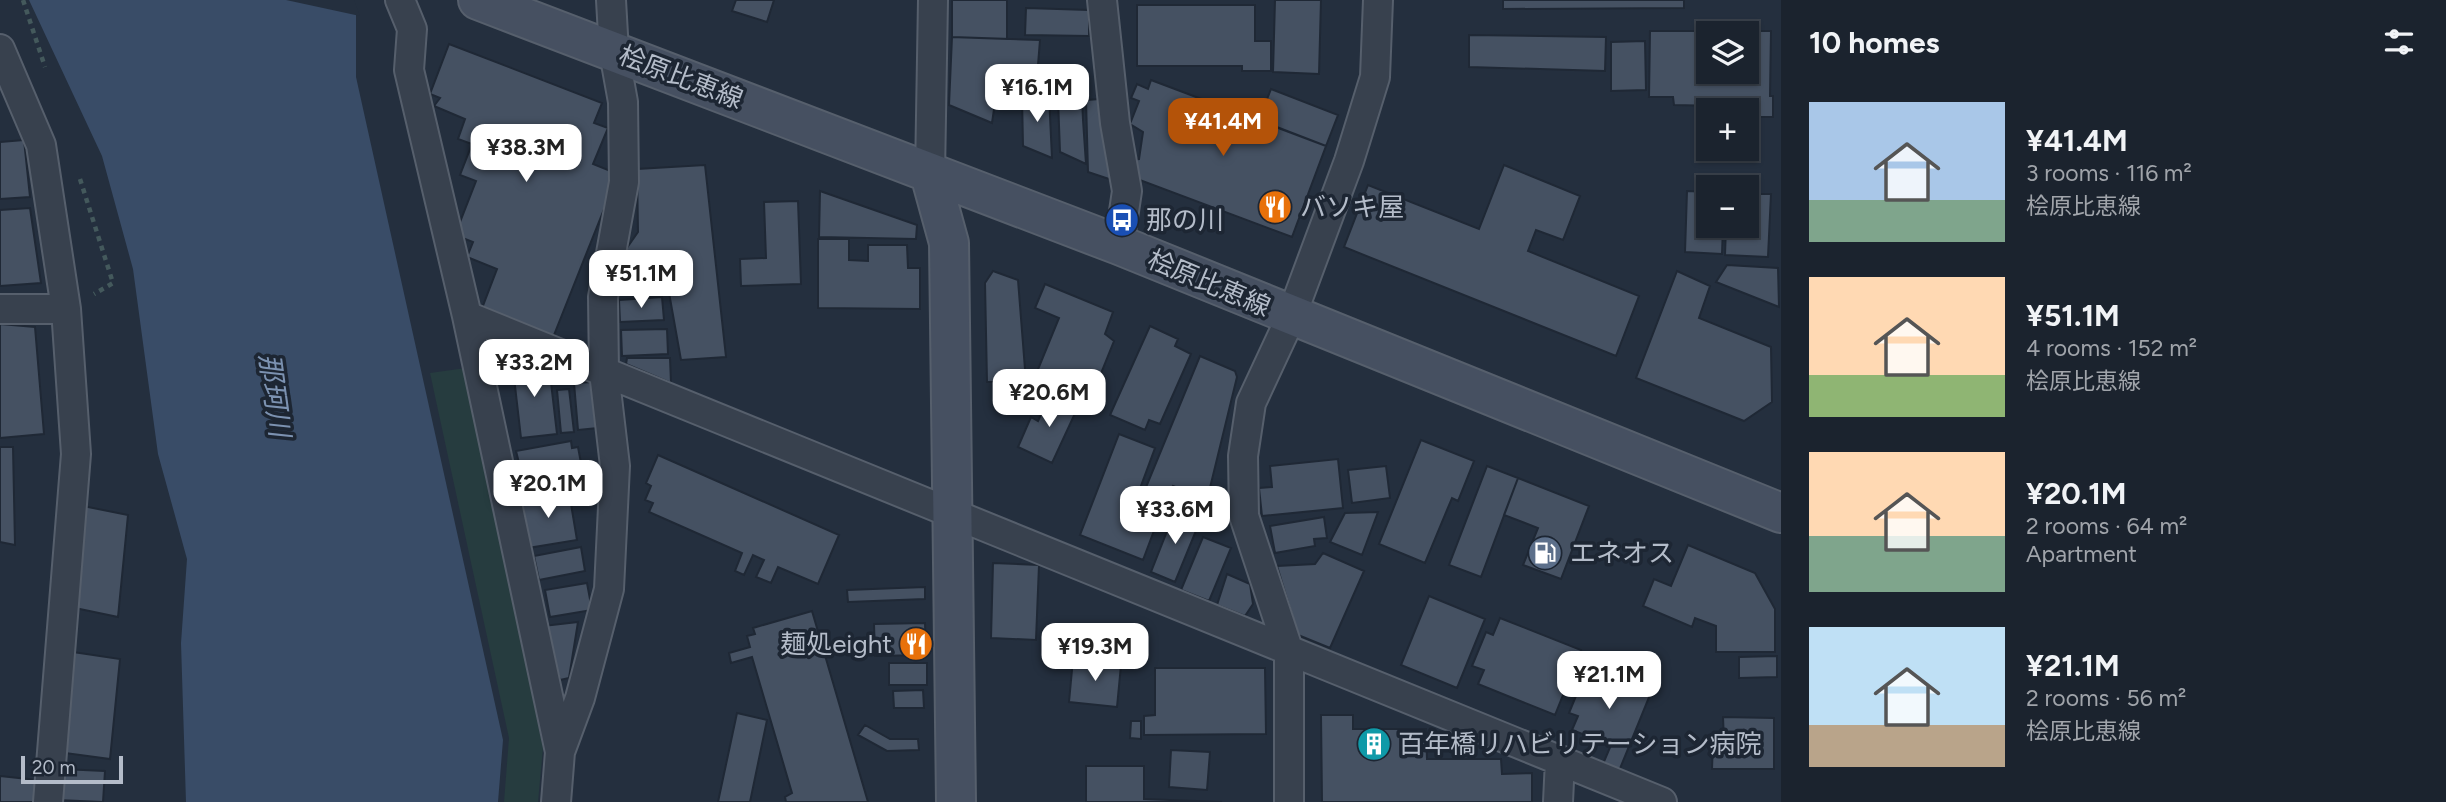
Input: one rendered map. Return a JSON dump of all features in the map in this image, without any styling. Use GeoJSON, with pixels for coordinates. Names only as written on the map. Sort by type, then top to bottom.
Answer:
{"type":"FeatureCollection","features":[{"type":"Feature","properties":{"kind":"main road","name":"桧原比恵線"},"geometry":{"type":"LineString","coordinates":[[478,0],[1119,245],[1291,317],[1781,513]]}},
{"type":"Feature","properties":{"kind":"main road"},"geometry":{"type":"LineString","coordinates":[[930,174],[949,243],[956,802]]}},
{"type":"Feature","properties":{"kind":"street"},"geometry":{"type":"LineString","coordinates":[[400,0],[412,29],[409,70],[467,316],[560,752]]}},
{"type":"Feature","properties":{"kind":"street"},"geometry":{"type":"LineString","coordinates":[[556,802],[560,752],[580,698],[610,589],[615,466],[604,372],[603,297],[624,182],[623,102],[614,52],[611,0]]}},
{"type":"Feature","properties":{"kind":"street"},"geometry":{"type":"LineString","coordinates":[[930,174],[933,0]]}},
{"type":"Feature","properties":{"kind":"street"},"geometry":{"type":"LineString","coordinates":[[1102,0],[1115,123],[1127,191],[1119,245]]}},
{"type":"Feature","properties":{"kind":"street"},"geometry":{"type":"LineString","coordinates":[[1289,802],[1289,652],[1244,516],[1243,456],[1251,403],[1291,317],[1349,161],[1375,77],[1378,0]]}},
{"type":"Feature","properties":{"kind":"street"},"geometry":{"type":"LineString","coordinates":[[0,49],[41,145],[66,309],[76,454],[48,802]]}},
{"type":"Feature","properties":{"kind":"street"},"geometry":{"type":"LineString","coordinates":[[0,309],[66,309]]}},
{"type":"Feature","properties":{"kind":"street"},"geometry":{"type":"LineString","coordinates":[[467,316],[1662,802]]}},
{"type":"Feature","properties":{"kind":"street"},"geometry":{"type":"LineString","coordinates":[[1558,802],[1560,760]]}},
{"type":"Feature","properties":{"kind":"green space"},"geometry":{"type":"Polygon","coordinates":[[[466,368],[543,748],[538,802],[504,802],[509,738],[430,373],[466,368]]]}},
{"type":"Feature","properties":{"kind":"water","name":"那珂川"},"geometry":{"type":"Polygon","coordinates":[[[29,0],[350,0],[356,10],[356,77],[503,740],[498,802],[186,802],[181,643],[187,559],[158,454],[133,269],[102,156],[29,0]]]}},
{"type":"Feature","properties":{"kind":"pier"},"geometry":{"type":"Polygon","coordinates":[[[286,0],[354,0],[360,16],[286,0]]]}},
{"type":"Feature","properties":{"kind":"building"},"geometry":{"type":"Polygon","coordinates":[[[736,0],[774,0],[767,22],[732,11],[736,0]]]}},
{"type":"Feature","properties":{"kind":"building"},"geometry":{"type":"Polygon","coordinates":[[[952,0],[1007,0],[1007,39],[952,37],[952,0]]]}},
{"type":"Feature","properties":{"kind":"building"},"geometry":{"type":"Polygon","coordinates":[[[1275,0],[1321,0],[1319,74],[1273,72],[1275,0]]]}},
{"type":"Feature","properties":{"kind":"building"},"geometry":{"type":"Polygon","coordinates":[[[1503,0],[1684,0],[1684,8],[1503,9],[1503,0]]]}},
{"type":"Feature","properties":{"kind":"building"},"geometry":{"type":"Polygon","coordinates":[[[1137,5],[1255,5],[1255,41],[1271,41],[1271,71],[1242,71],[1242,66],[1137,66],[1137,5]]]}},
{"type":"Feature","properties":{"kind":"building"},"geometry":{"type":"Polygon","coordinates":[[[1026,8],[1089,10],[1089,36],[1025,35],[1026,8]]]}},
{"type":"Feature","properties":{"kind":"building"},"geometry":{"type":"Polygon","coordinates":[[[1650,31],[1696,31],[1696,84],[1759,84],[1759,31],[1771,31],[1770,96],[1773,96],[1773,117],[1759,117],[1759,98],[1696,98],[1696,106],[1674,105],[1673,97],[1649,97],[1650,31]]]}},
{"type":"Feature","properties":{"kind":"building"},"geometry":{"type":"Polygon","coordinates":[[[1469,35],[1606,37],[1605,71],[1469,67],[1469,35]]]}},
{"type":"Feature","properties":{"kind":"building"},"geometry":{"type":"Polygon","coordinates":[[[952,37],[1040,40],[1038,65],[1000,69],[992,123],[949,105],[952,37]]]}},
{"type":"Feature","properties":{"kind":"building"},"geometry":{"type":"Polygon","coordinates":[[[1645,41],[1646,90],[1611,91],[1611,42],[1645,41]]]}},
{"type":"Feature","properties":{"kind":"building"},"geometry":{"type":"Polygon","coordinates":[[[449,44],[602,103],[594,123],[608,128],[593,164],[618,174],[552,340],[481,311],[497,269],[467,257],[473,242],[455,235],[476,181],[460,175],[472,144],[458,139],[465,119],[434,106],[440,98],[430,94],[449,44]]]}},
{"type":"Feature","properties":{"kind":"building"},"geometry":{"type":"Polygon","coordinates":[[[1151,80],[1326,146],[1292,237],[1137,179],[1132,160],[1139,159],[1143,132],[1130,124],[1139,101],[1131,98],[1137,84],[1148,89],[1151,80]]]}},
{"type":"Feature","properties":{"kind":"building"},"geometry":{"type":"Polygon","coordinates":[[[1271,89],[1338,115],[1326,146],[1259,120],[1271,89]]]}},
{"type":"Feature","properties":{"kind":"building"},"geometry":{"type":"Polygon","coordinates":[[[1049,95],[1052,158],[1023,146],[1022,97],[1049,95]]]}},
{"type":"Feature","properties":{"kind":"building"},"geometry":{"type":"Polygon","coordinates":[[[1082,98],[1086,164],[1060,152],[1058,99],[1082,98]]]}},
{"type":"Feature","properties":{"kind":"building"},"geometry":{"type":"Polygon","coordinates":[[[1100,99],[1112,180],[1088,172],[1086,100],[1100,99]]]}},
{"type":"Feature","properties":{"kind":"building"},"geometry":{"type":"Polygon","coordinates":[[[24,140],[30,197],[0,199],[0,142],[24,140]]]}},
{"type":"Feature","properties":{"kind":"building"},"geometry":{"type":"Polygon","coordinates":[[[705,165],[726,357],[681,360],[668,287],[627,289],[622,255],[638,232],[637,169],[705,165]]]}},
{"type":"Feature","properties":{"kind":"building"},"geometry":{"type":"Polygon","coordinates":[[[1504,165],[1580,196],[1563,240],[1536,230],[1528,251],[1639,296],[1616,356],[1344,247],[1368,185],[1479,229],[1504,165]]]}},
{"type":"Feature","properties":{"kind":"building"},"geometry":{"type":"Polygon","coordinates":[[[820,191],[917,225],[916,239],[819,237],[820,191]]]}},
{"type":"Feature","properties":{"kind":"building"},"geometry":{"type":"Polygon","coordinates":[[[1687,191],[1696,191],[1696,238],[1723,238],[1722,254],[1685,252],[1687,191]]]}},
{"type":"Feature","properties":{"kind":"building"},"geometry":{"type":"Polygon","coordinates":[[[1759,194],[1771,194],[1768,257],[1725,255],[1726,238],[1759,238],[1759,194]]]}},
{"type":"Feature","properties":{"kind":"building"},"geometry":{"type":"Polygon","coordinates":[[[798,201],[801,284],[741,286],[740,259],[766,258],[764,202],[798,201]]]}},
{"type":"Feature","properties":{"kind":"building"},"geometry":{"type":"Polygon","coordinates":[[[30,208],[41,283],[0,286],[0,210],[30,208]]]}},
{"type":"Feature","properties":{"kind":"building"},"geometry":{"type":"Polygon","coordinates":[[[818,239],[849,239],[849,260],[868,261],[868,245],[907,245],[908,268],[920,268],[920,309],[818,308],[818,239]]]}},
{"type":"Feature","properties":{"kind":"building"},"geometry":{"type":"Polygon","coordinates":[[[1727,265],[1778,268],[1779,307],[1716,282],[1727,265]]]}},
{"type":"Feature","properties":{"kind":"building"},"geometry":{"type":"Polygon","coordinates":[[[993,271],[1018,280],[1026,382],[987,382],[985,283],[993,271]]]}},
{"type":"Feature","properties":{"kind":"building"},"geometry":{"type":"Polygon","coordinates":[[[1677,271],[1710,286],[1699,318],[1771,347],[1772,402],[1744,421],[1636,378],[1677,271]]]}},
{"type":"Feature","properties":{"kind":"building"},"geometry":{"type":"Polygon","coordinates":[[[1045,284],[1113,312],[1105,334],[1114,341],[1087,408],[1076,404],[1079,397],[1064,391],[1062,396],[1032,384],[1059,318],[1035,308],[1045,284]]]}},
{"type":"Feature","properties":{"kind":"building"},"geometry":{"type":"Polygon","coordinates":[[[662,297],[664,320],[620,322],[619,300],[662,297]]]}},
{"type":"Feature","properties":{"kind":"building"},"geometry":{"type":"Polygon","coordinates":[[[0,324],[35,327],[44,434],[0,438],[0,324]]]}},
{"type":"Feature","properties":{"kind":"building"},"geometry":{"type":"Polygon","coordinates":[[[1150,326],[1178,339],[1175,346],[1191,354],[1160,424],[1149,420],[1145,430],[1110,415],[1150,326]]]}},
{"type":"Feature","properties":{"kind":"building"},"geometry":{"type":"Polygon","coordinates":[[[667,329],[668,354],[622,356],[621,330],[667,329]]]}},
{"type":"Feature","properties":{"kind":"building"},"geometry":{"type":"Polygon","coordinates":[[[511,351],[550,374],[557,434],[521,438],[511,351]]]}},
{"type":"Feature","properties":{"kind":"building"},"geometry":{"type":"Polygon","coordinates":[[[1200,356],[1235,371],[1237,377],[1207,500],[1173,486],[1164,497],[1144,492],[1200,356]]]}},
{"type":"Feature","properties":{"kind":"building"},"geometry":{"type":"Polygon","coordinates":[[[627,358],[670,358],[671,383],[626,364],[627,358]]]}},
{"type":"Feature","properties":{"kind":"building"},"geometry":{"type":"Polygon","coordinates":[[[593,382],[598,428],[578,430],[574,383],[593,382]]]}},
{"type":"Feature","properties":{"kind":"building"},"geometry":{"type":"Polygon","coordinates":[[[569,389],[574,432],[561,433],[557,390],[569,389]]]}},
{"type":"Feature","properties":{"kind":"building"},"geometry":{"type":"Polygon","coordinates":[[[1050,394],[1078,407],[1052,463],[1018,447],[1031,417],[1038,421],[1050,394]]]}},
{"type":"Feature","properties":{"kind":"building"},"geometry":{"type":"Polygon","coordinates":[[[1119,434],[1155,448],[1138,494],[1164,504],[1143,560],[1080,535],[1119,434]]]}},
{"type":"Feature","properties":{"kind":"building"},"geometry":{"type":"Polygon","coordinates":[[[1421,440],[1474,461],[1458,501],[1452,498],[1425,563],[1379,544],[1421,440]]]}},
{"type":"Feature","properties":{"kind":"building"},"geometry":{"type":"Polygon","coordinates":[[[571,441],[572,448],[578,447],[581,463],[572,465],[575,483],[518,493],[513,464],[519,463],[516,451],[571,441]]]}},
{"type":"Feature","properties":{"kind":"building"},"geometry":{"type":"Polygon","coordinates":[[[0,447],[13,447],[15,545],[0,542],[0,447]]]}},
{"type":"Feature","properties":{"kind":"building"},"geometry":{"type":"Polygon","coordinates":[[[658,455],[839,535],[818,584],[778,567],[771,583],[756,577],[764,560],[753,555],[744,575],[735,571],[742,553],[649,512],[653,503],[645,500],[651,486],[646,483],[658,455]]]}},
{"type":"Feature","properties":{"kind":"building"},"geometry":{"type":"Polygon","coordinates":[[[1338,459],[1343,508],[1262,516],[1259,488],[1272,487],[1270,466],[1338,459]]]}},
{"type":"Feature","properties":{"kind":"building"},"geometry":{"type":"Polygon","coordinates":[[[1386,466],[1390,498],[1352,503],[1348,470],[1386,466]]]}},
{"type":"Feature","properties":{"kind":"building"},"geometry":{"type":"Polygon","coordinates":[[[1487,466],[1518,478],[1481,577],[1449,565],[1487,466]]]}},
{"type":"Feature","properties":{"kind":"building"},"geometry":{"type":"Polygon","coordinates":[[[1518,478],[1589,506],[1561,579],[1523,565],[1538,528],[1504,515],[1518,478]]]}},
{"type":"Feature","properties":{"kind":"building"},"geometry":{"type":"Polygon","coordinates":[[[569,492],[577,540],[528,548],[520,500],[569,492]]]}},
{"type":"Feature","properties":{"kind":"building"},"geometry":{"type":"Polygon","coordinates":[[[83,506],[128,515],[118,617],[75,608],[83,506]]]}},
{"type":"Feature","properties":{"kind":"building"},"geometry":{"type":"Polygon","coordinates":[[[1175,511],[1200,521],[1175,582],[1151,572],[1175,511]]]}},
{"type":"Feature","properties":{"kind":"building"},"geometry":{"type":"Polygon","coordinates":[[[1378,512],[1362,555],[1330,542],[1345,513],[1378,512]]]}},
{"type":"Feature","properties":{"kind":"building"},"geometry":{"type":"Polygon","coordinates":[[[1324,517],[1327,538],[1314,539],[1315,546],[1275,553],[1270,526],[1324,517]]]}},
{"type":"Feature","properties":{"kind":"building"},"geometry":{"type":"Polygon","coordinates":[[[1203,537],[1231,548],[1209,601],[1181,590],[1203,537]]]}},
{"type":"Feature","properties":{"kind":"building"},"geometry":{"type":"Polygon","coordinates":[[[1688,545],[1755,573],[1775,609],[1775,652],[1716,652],[1716,626],[1695,618],[1692,627],[1643,606],[1654,579],[1671,586],[1688,545]]]}},
{"type":"Feature","properties":{"kind":"building"},"geometry":{"type":"Polygon","coordinates":[[[581,547],[585,571],[539,580],[534,556],[581,547]]]}},
{"type":"Feature","properties":{"kind":"building"},"geometry":{"type":"Polygon","coordinates":[[[1323,553],[1364,571],[1330,648],[1298,635],[1277,566],[1315,564],[1323,553]]]}},
{"type":"Feature","properties":{"kind":"building"},"geometry":{"type":"Polygon","coordinates":[[[993,563],[1039,565],[1036,640],[991,638],[993,563]]]}},
{"type":"Feature","properties":{"kind":"building"},"geometry":{"type":"Polygon","coordinates":[[[1227,574],[1250,584],[1253,604],[1245,616],[1217,605],[1227,574]]]}},
{"type":"Feature","properties":{"kind":"building"},"geometry":{"type":"Polygon","coordinates":[[[587,583],[592,610],[550,617],[545,590],[587,583]]]}},
{"type":"Feature","properties":{"kind":"building"},"geometry":{"type":"Polygon","coordinates":[[[925,587],[925,599],[848,602],[847,590],[925,587]]]}},
{"type":"Feature","properties":{"kind":"building"},"geometry":{"type":"Polygon","coordinates":[[[1429,596],[1485,619],[1457,688],[1401,665],[1429,596]]]}},
{"type":"Feature","properties":{"kind":"building"},"geometry":{"type":"Polygon","coordinates":[[[812,611],[868,802],[786,802],[785,797],[792,793],[752,657],[731,663],[729,653],[750,647],[747,636],[755,634],[753,628],[812,611]]]}},
{"type":"Feature","properties":{"kind":"building"},"geometry":{"type":"Polygon","coordinates":[[[1500,618],[1581,650],[1555,715],[1478,684],[1484,670],[1472,666],[1486,632],[1493,635],[1500,618]]]}},
{"type":"Feature","properties":{"kind":"building"},"geometry":{"type":"Polygon","coordinates":[[[578,622],[569,678],[560,680],[543,626],[578,622]]]}},
{"type":"Feature","properties":{"kind":"building"},"geometry":{"type":"Polygon","coordinates":[[[925,623],[926,655],[875,656],[874,624],[925,623]]]}},
{"type":"Feature","properties":{"kind":"building"},"geometry":{"type":"Polygon","coordinates":[[[73,652],[120,659],[110,759],[65,753],[73,652]]]}},
{"type":"Feature","properties":{"kind":"building"},"geometry":{"type":"Polygon","coordinates":[[[1777,656],[1777,677],[1739,678],[1739,657],[1777,656]]]}},
{"type":"Feature","properties":{"kind":"building"},"geometry":{"type":"Polygon","coordinates":[[[1073,659],[1121,665],[1117,707],[1069,702],[1073,659]]]}},
{"type":"Feature","properties":{"kind":"building"},"geometry":{"type":"Polygon","coordinates":[[[889,663],[927,663],[927,685],[889,685],[889,663]]]}},
{"type":"Feature","properties":{"kind":"building"},"geometry":{"type":"Polygon","coordinates":[[[1589,664],[1652,690],[1619,771],[1603,764],[1611,745],[1572,730],[1578,716],[1569,713],[1589,664]]]}},
{"type":"Feature","properties":{"kind":"building"},"geometry":{"type":"Polygon","coordinates":[[[1155,668],[1265,668],[1266,734],[1144,735],[1144,716],[1155,715],[1155,668]]]}},
{"type":"Feature","properties":{"kind":"building"},"geometry":{"type":"Polygon","coordinates":[[[923,690],[924,708],[894,708],[893,691],[923,690]]]}},
{"type":"Feature","properties":{"kind":"building"},"geometry":{"type":"Polygon","coordinates":[[[737,713],[767,720],[750,802],[718,802],[737,713]]]}},
{"type":"Feature","properties":{"kind":"building","name":"百年橋リハビリテーション病院"},"geometry":{"type":"Polygon","coordinates":[[[1321,715],[1353,715],[1353,729],[1426,729],[1427,759],[1501,759],[1502,774],[1532,773],[1532,802],[1322,802],[1321,715]]]}},
{"type":"Feature","properties":{"kind":"building"},"geometry":{"type":"Polygon","coordinates":[[[1723,717],[1774,718],[1774,769],[1712,769],[1713,741],[1724,741],[1723,717]]]}},
{"type":"Feature","properties":{"kind":"building"},"geometry":{"type":"Polygon","coordinates":[[[1131,721],[1141,721],[1141,739],[1130,738],[1131,721]]]}},
{"type":"Feature","properties":{"kind":"building"},"geometry":{"type":"Polygon","coordinates":[[[865,725],[890,739],[918,739],[919,750],[887,751],[858,735],[865,725]]]}},
{"type":"Feature","properties":{"kind":"building"},"geometry":{"type":"Polygon","coordinates":[[[1171,750],[1210,752],[1207,790],[1169,787],[1171,750]]]}},
{"type":"Feature","properties":{"kind":"building"},"geometry":{"type":"Polygon","coordinates":[[[1086,766],[1144,766],[1144,799],[1222,802],[1086,802],[1086,766]]]}},
{"type":"Feature","properties":{"kind":"building"},"geometry":{"type":"Polygon","coordinates":[[[61,769],[105,771],[103,802],[57,800],[61,769]]]}},
{"type":"Feature","properties":{"kind":"building"},"geometry":{"type":"Polygon","coordinates":[[[0,776],[37,780],[36,802],[0,802],[0,776]]]}},
{"type":"Feature","properties":{"kind":"place","name":"バソキ屋"},"geometry":{"type":"Point","coordinates":[1275,207]}},
{"type":"Feature","properties":{"kind":"place","name":"那の川"},"geometry":{"type":"Point","coordinates":[1122,220]}},
{"type":"Feature","properties":{"kind":"place","name":"エネオス"},"geometry":{"type":"Point","coordinates":[1545,553]}},
{"type":"Feature","properties":{"kind":"place","name":"麺処eight"},"geometry":{"type":"Point","coordinates":[916,644]}},
{"type":"Feature","properties":{"kind":"place","name":"百年橋リハビリテーション病院"},"geometry":{"type":"Point","coordinates":[1374,744]}}]}
